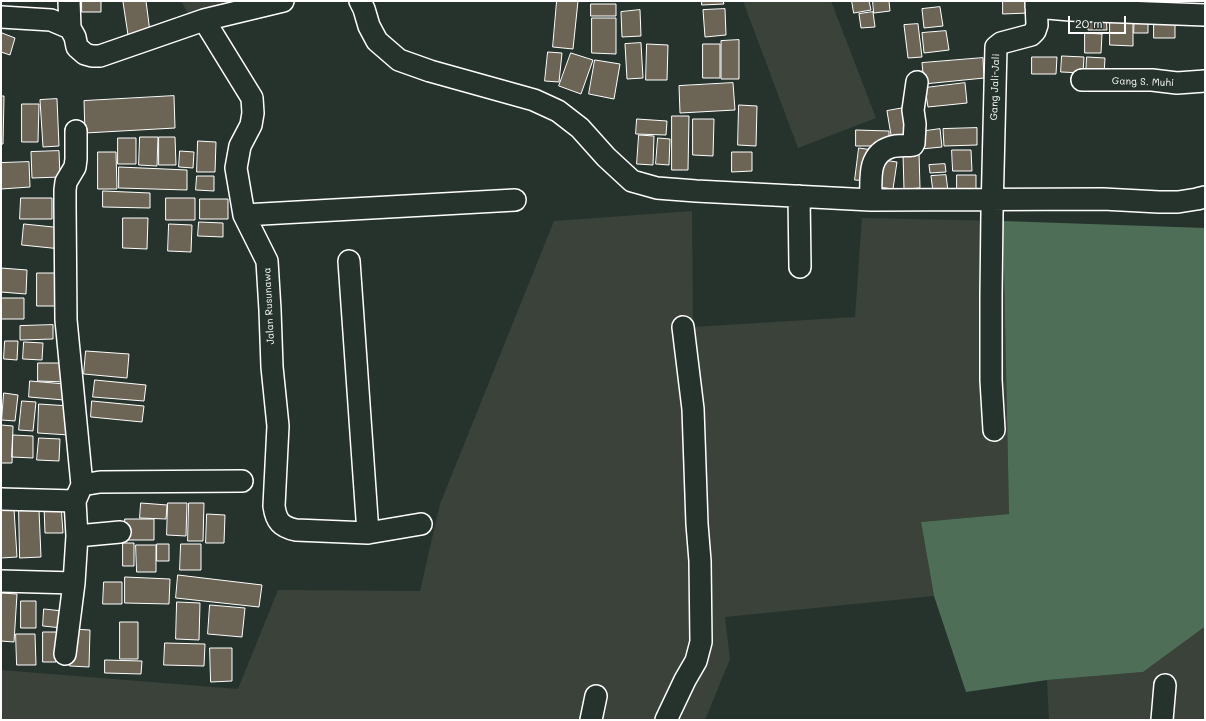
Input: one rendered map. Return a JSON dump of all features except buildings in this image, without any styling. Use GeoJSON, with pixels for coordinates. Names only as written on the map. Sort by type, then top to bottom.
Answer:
{"type":"FeatureCollection","features":[{"type":"Feature","properties":{"kind":"street"},"geometry":{"type":"LineString","coordinates":[[69,1],[70,28],[75,37],[77,47],[85,54],[92,56],[100,56],[204,20],[274,2]]}},
{"type":"Feature","properties":{"kind":"street"},"geometry":{"type":"LineString","coordinates":[[360,1],[369,26],[377,41],[399,60],[430,71],[534,100],[558,111],[580,128],[606,157],[632,181],[657,188],[870,200],[1103,199],[1178,202],[1205,197]]}},
{"type":"Feature","properties":{"kind":"street"},"geometry":{"type":"LineString","coordinates":[[1036,4],[1070,10],[1205,15]]}},
{"type":"Feature","properties":{"kind":"street","name":"Gang Jali-Jali"},"geometry":{"type":"LineString","coordinates":[[992,200],[996,47],[1001,43],[1031,35],[1035,31],[1037,25],[1036,4]]}},
{"type":"Feature","properties":{"kind":"street"},"geometry":{"type":"LineString","coordinates":[[1,17],[51,20],[70,28]]}},
{"type":"Feature","properties":{"kind":"street","name":"Jalan Rusunawa"},"geometry":{"type":"LineString","coordinates":[[204,20],[252,98],[254,113],[251,125],[240,146],[236,168],[244,215],[267,261],[272,367],[278,426],[274,506],[276,516],[287,528],[296,530],[368,532]]}},
{"type":"Feature","properties":{"kind":"street","name":"Gang S. Muhi"},"geometry":{"type":"LineString","coordinates":[[1082,80],[1152,80],[1177,83],[1205,82]]}},
{"type":"Feature","properties":{"kind":"street"},"geometry":{"type":"LineString","coordinates":[[870,200],[873,161],[877,155],[892,147],[913,145],[914,143],[915,124],[913,110],[917,82]]}},
{"type":"Feature","properties":{"kind":"street"},"geometry":{"type":"LineString","coordinates":[[66,654],[74,583],[79,493],[66,320],[64,190],[66,182],[75,167],[76,131]]}},
{"type":"Feature","properties":{"kind":"street"},"geometry":{"type":"LineString","coordinates":[[799,196],[800,266]]}},
{"type":"Feature","properties":{"kind":"street"},"geometry":{"type":"LineString","coordinates":[[244,215],[514,200]]}},
{"type":"Feature","properties":{"kind":"street"},"geometry":{"type":"LineString","coordinates":[[992,200],[991,380],[994,430]]}},
{"type":"Feature","properties":{"kind":"street"},"geometry":{"type":"LineString","coordinates":[[349,261],[368,532],[421,524]]}},
{"type":"Feature","properties":{"kind":"street"},"geometry":{"type":"LineString","coordinates":[[666,720],[696,661],[701,642],[700,561],[697,524],[693,409],[683,327]]}},
{"type":"Feature","properties":{"kind":"street"},"geometry":{"type":"LineString","coordinates":[[1,499],[79,493],[100,482],[242,481]]}},
{"type":"Feature","properties":{"kind":"street"},"geometry":{"type":"LineString","coordinates":[[77,536],[120,532]]}},
{"type":"Feature","properties":{"kind":"street"},"geometry":{"type":"LineString","coordinates":[[1,581],[74,583]]}},
{"type":"Feature","properties":{"kind":"street"},"geometry":{"type":"LineString","coordinates":[[1162,720],[1165,685]]}},
{"type":"Feature","properties":{"kind":"street"},"geometry":{"type":"LineString","coordinates":[[591,720],[596,696]]}},
{"type":"Feature","properties":{"kind":"shaded area"},"geometry":{"type":"Polygon","coordinates":[[[181,1],[256,1],[193,22],[181,1]]]}},
{"type":"Feature","properties":{"kind":"shaded area"},"geometry":{"type":"Polygon","coordinates":[[[743,1],[831,1],[876,118],[798,148],[743,1]]]}},
{"type":"Feature","properties":{"kind":"shaded area"},"geometry":{"type":"Polygon","coordinates":[[[692,211],[693,327],[855,317],[862,218],[1003,221],[1009,514],[921,522],[934,596],[725,617],[730,659],[705,720],[1,720],[1,670],[238,689],[278,590],[420,591],[440,504],[554,221],[692,211]]]}},
{"type":"Feature","properties":{"kind":"shaded area"},"geometry":{"type":"Polygon","coordinates":[[[1205,628],[1205,720],[1049,720],[1047,680],[1143,672],[1205,628]]]}},
{"type":"Feature","properties":{"kind":"green space"},"geometry":{"type":"Polygon","coordinates":[[[1003,221],[1205,228],[1205,628],[1143,672],[1047,680],[966,692],[934,596],[921,522],[1009,514],[1003,221]]]}}]}
